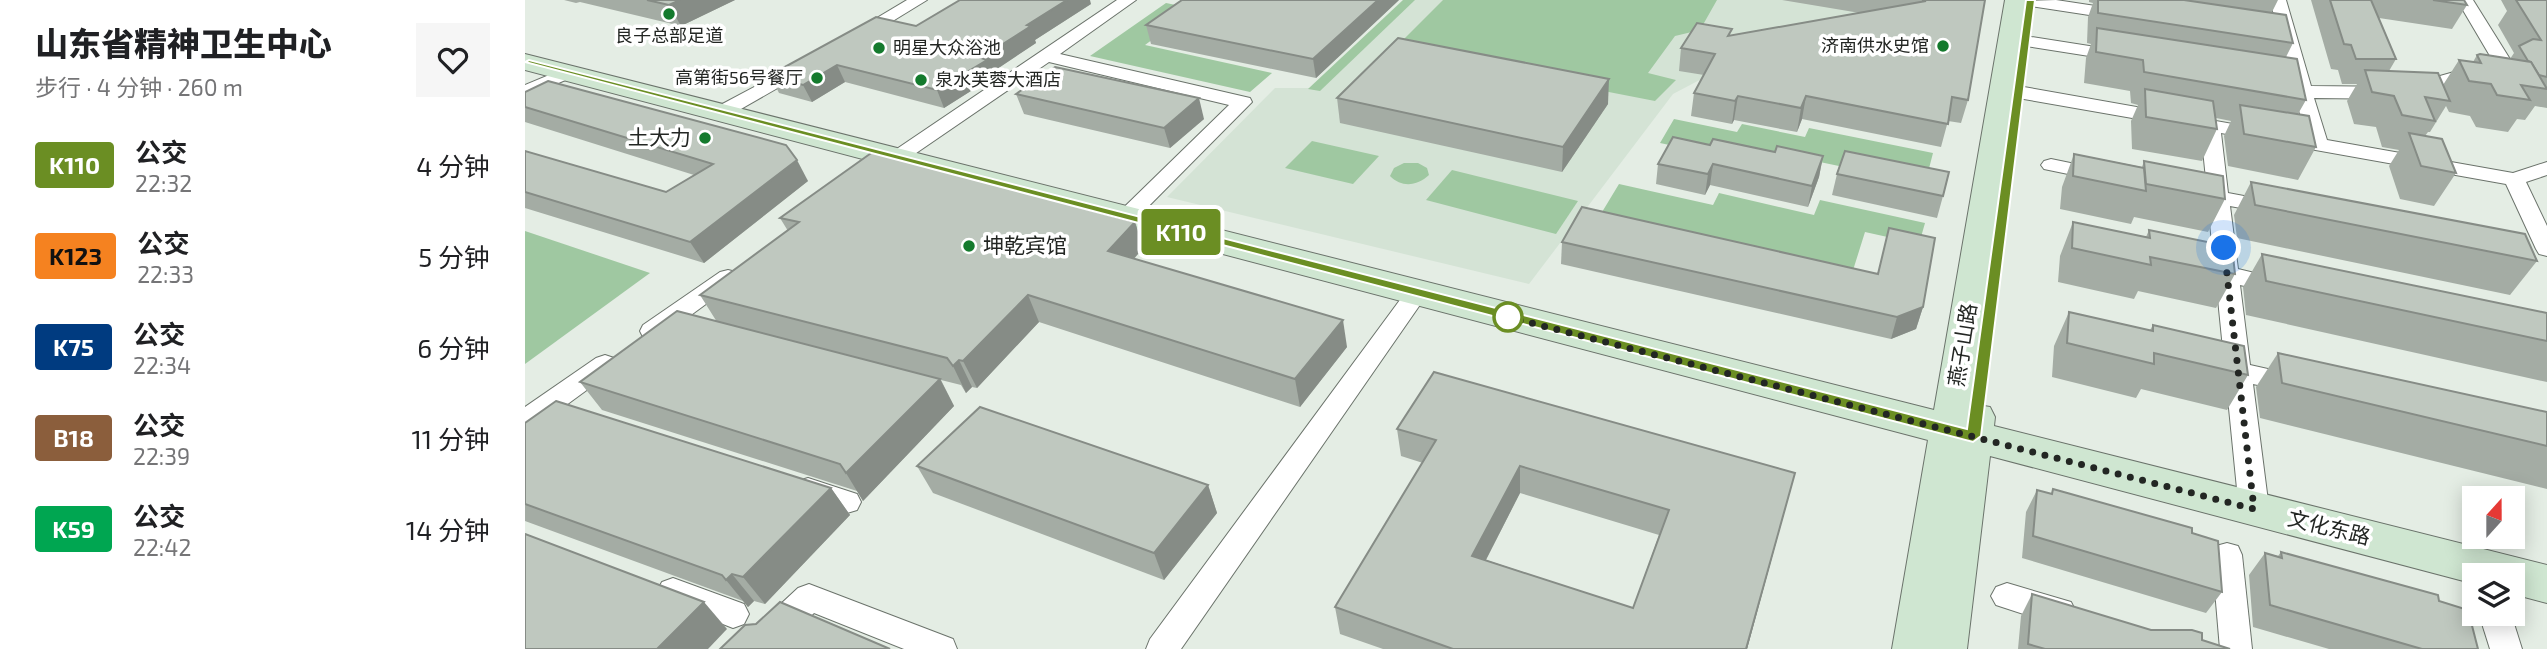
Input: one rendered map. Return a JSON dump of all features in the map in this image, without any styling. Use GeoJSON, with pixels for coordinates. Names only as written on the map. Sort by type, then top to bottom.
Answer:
{"type":"FeatureCollection","features":[{"type":"Feature","properties":{"kind":"street"},"geometry":{"type":"LineString","coordinates":[[839,46],[919,0]]}},
{"type":"Feature","properties":{"kind":"street"},"geometry":{"type":"LineString","coordinates":[[865,179],[1128,0]]}},
{"type":"Feature","properties":{"kind":"street"},"geometry":{"type":"LineString","coordinates":[[2026,0],[2139,17]]}},
{"type":"Feature","properties":{"kind":"street","name":"燕子山路"},"geometry":{"type":"LineString","coordinates":[[1915,649],[1962,433],[2018,92],[2025,41],[2026,0]]}},
{"type":"Feature","properties":{"kind":"street","name":"燕子山路"},"geometry":{"type":"LineString","coordinates":[[1944,649],[1962,433],[2026,0]]}},
{"type":"Feature","properties":{"kind":"street"},"geometry":{"type":"LineString","coordinates":[[2275,4],[2297,87],[2318,144]]}},
{"type":"Feature","properties":{"kind":"street"},"geometry":{"type":"LineString","coordinates":[[2297,87],[2402,93],[2504,64],[2467,4],[2445,5]]}},
{"type":"Feature","properties":{"kind":"street"},"geometry":{"type":"LineString","coordinates":[[2025,41],[2136,58]]}},
{"type":"Feature","properties":{"kind":"street"},"geometry":{"type":"LineString","coordinates":[[1045,56],[1243,102],[1124,218]]}},
{"type":"Feature","properties":{"kind":"street"},"geometry":{"type":"LineString","coordinates":[[720,113],[815,59]]}},
{"type":"Feature","properties":{"kind":"street","name":"文化东路"},"geometry":{"type":"LineString","coordinates":[[525,62],[2254,509],[2462,566]]}},
{"type":"Feature","properties":{"kind":"street"},"geometry":{"type":"LineString","coordinates":[[525,92],[566,73]]}},
{"type":"Feature","properties":{"kind":"street"},"geometry":{"type":"LineString","coordinates":[[2018,92],[2514,179],[2547,168]]}},
{"type":"Feature","properties":{"kind":"street"},"geometry":{"type":"LineString","coordinates":[[2210,126],[2254,509]]}},
{"type":"Feature","properties":{"kind":"street"},"geometry":{"type":"LineString","coordinates":[[2051,165],[2128,180]]}},
{"type":"Feature","properties":{"kind":"street"},"geometry":{"type":"LineString","coordinates":[[2514,179],[2547,249]]}},
{"type":"Feature","properties":{"kind":"street"},"geometry":{"type":"LineString","coordinates":[[2167,187],[2300,213]]}},
{"type":"Feature","properties":{"kind":"street"},"geometry":{"type":"LineString","coordinates":[[2174,263],[2309,292]]}},
{"type":"Feature","properties":{"kind":"street"},"geometry":{"type":"LineString","coordinates":[[525,421],[561,409],[629,347],[744,265]]}},
{"type":"Feature","properties":{"kind":"street"},"geometry":{"type":"LineString","coordinates":[[1162,649],[1416,293]]}},
{"type":"Feature","properties":{"kind":"street"},"geometry":{"type":"LineString","coordinates":[[668,320],[695,327]]}},
{"type":"Feature","properties":{"kind":"street"},"geometry":{"type":"LineString","coordinates":[[2187,360],[2319,390]]}},
{"type":"Feature","properties":{"kind":"street"},"geometry":{"type":"LineString","coordinates":[[782,481],[847,502]]}},
{"type":"Feature","properties":{"kind":"street"},"geometry":{"type":"LineString","coordinates":[[2227,555],[2236,649]]}},
{"type":"Feature","properties":{"kind":"street"},"geometry":{"type":"LineString","coordinates":[[642,579],[733,614]]}},
{"type":"Feature","properties":{"kind":"street","name":"文化东路"},"geometry":{"type":"LineString","coordinates":[[2525,580],[2547,584]]}},
{"type":"Feature","properties":{"kind":"street"},"geometry":{"type":"LineString","coordinates":[[2007,596],[2083,619]]}},
{"type":"Feature","properties":{"kind":"street"},"geometry":{"type":"LineString","coordinates":[[755,649],[809,597],[941,649]]}},
{"type":"Feature","properties":{"kind":"street"},"geometry":{"type":"LineString","coordinates":[[2499,626],[2506,649]]}},
{"type":"Feature","properties":{"kind":"shaded area"},"geometry":{"type":"Polygon","coordinates":[[[1407,0],[1868,0],[1830,47],[1711,74],[1673,94],[1529,284],[1167,197],[1275,88],[1311,88],[1407,0]]]}},
{"type":"Feature","properties":{"kind":"green space"},"geometry":{"type":"Polygon","coordinates":[[[1403,0],[1415,0],[1320,91],[1308,89],[1403,0]]]}},
{"type":"Feature","properties":{"kind":"green space"},"geometry":{"type":"Polygon","coordinates":[[[1443,0],[1717,0],[1700,30],[1675,36],[1648,73],[1676,80],[1655,101],[1393,50],[1443,0]]]}},
{"type":"Feature","properties":{"kind":"green space"},"geometry":{"type":"Polygon","coordinates":[[[1166,3],[1343,39],[1172,25],[1145,45],[1272,73],[1250,92],[1090,56],[1166,3]]]}},
{"type":"Feature","properties":{"kind":"green space"},"geometry":{"type":"Polygon","coordinates":[[[1674,119],[1737,132],[1742,124],[1805,137],[1809,128],[1933,153],[1925,184],[1767,151],[1761,164],[1660,143],[1674,119]]]}},
{"type":"Feature","properties":{"kind":"green space"},"geometry":{"type":"Polygon","coordinates":[[[1312,141],[1379,156],[1353,184],[1285,168],[1312,141]]]}},
{"type":"Feature","properties":{"kind":"green space"},"geometry":{"type":"Polygon","coordinates":[[[1404,163],[1418,163],[1427,168],[1429,175],[1415,183],[1399,182],[1390,176],[1394,168],[1404,163]]]}},
{"type":"Feature","properties":{"kind":"green space"},"geometry":{"type":"Polygon","coordinates":[[[1452,170],[1578,201],[1556,234],[1426,200],[1452,170]]]}},
{"type":"Feature","properties":{"kind":"green space"},"geometry":{"type":"Polygon","coordinates":[[[1619,184],[1713,205],[1719,193],[1814,215],[1820,200],[1925,223],[1919,244],[1865,232],[1849,283],[1596,222],[1619,184]]]}},
{"type":"Feature","properties":{"kind":"green space"},"geometry":{"type":"Polygon","coordinates":[[[525,231],[650,273],[525,364],[525,231]]]}},
{"type":"Feature","properties":{"kind":"building"},"geometry":{"type":"Polygon","coordinates":[[[647,0],[680,0],[669,5],[647,0]]]}},
{"type":"Feature","properties":{"kind":"building"},"geometry":{"type":"Polygon","coordinates":[[[960,0],[1067,0],[981,58],[987,60],[937,90],[837,65],[803,85],[770,75],[876,17],[916,26],[960,0]]]}},
{"type":"Feature","properties":{"kind":"building"},"geometry":{"type":"Polygon","coordinates":[[[1182,0],[1378,0],[1313,59],[1146,25],[1182,0]]]}},
{"type":"Feature","properties":{"kind":"building"},"geometry":{"type":"Polygon","coordinates":[[[1922,0],[1985,0],[1968,100],[1952,97],[1948,124],[1806,96],[1801,108],[1738,96],[1735,101],[1694,93],[1715,54],[1681,48],[1697,23],[1732,29],[1728,36],[1926,1],[1922,0]]]}},
{"type":"Feature","properties":{"kind":"building"},"geometry":{"type":"Polygon","coordinates":[[[2098,0],[2184,0],[2286,15],[2293,43],[2098,13],[2098,0]]]}},
{"type":"Feature","properties":{"kind":"building"},"geometry":{"type":"Polygon","coordinates":[[[2330,0],[2371,0],[2396,59],[2356,59],[2351,45],[2344,44],[2330,0]]]}},
{"type":"Feature","properties":{"kind":"building"},"geometry":{"type":"Polygon","coordinates":[[[2433,0],[2464,0],[2467,5],[2433,0]]]}},
{"type":"Feature","properties":{"kind":"building"},"geometry":{"type":"Polygon","coordinates":[[[2516,0],[2547,0],[2547,77],[2539,75],[2519,46],[2533,39],[2541,40],[2516,0]]]}},
{"type":"Feature","properties":{"kind":"building"},"geometry":{"type":"Polygon","coordinates":[[[2097,28],[2297,59],[2306,100],[2144,72],[2143,60],[2096,52],[2097,28]]]}},
{"type":"Feature","properties":{"kind":"building"},"geometry":{"type":"Polygon","coordinates":[[[1398,38],[1609,79],[1563,147],[1337,98],[1398,38]]]}},
{"type":"Feature","properties":{"kind":"building"},"geometry":{"type":"Polygon","coordinates":[[[2477,55],[2531,62],[2547,89],[2521,85],[2530,100],[2497,95],[2491,84],[2469,81],[2459,60],[2481,63],[2477,55]]]}},
{"type":"Feature","properties":{"kind":"building"},"geometry":{"type":"Polygon","coordinates":[[[1055,67],[1199,98],[1164,128],[1016,94],[1055,67]]]}},
{"type":"Feature","properties":{"kind":"building"},"geometry":{"type":"Polygon","coordinates":[[[2365,70],[2438,73],[2450,101],[2425,97],[2435,121],[2402,115],[2394,96],[2372,92],[2365,70]]]}},
{"type":"Feature","properties":{"kind":"building"},"geometry":{"type":"Polygon","coordinates":[[[548,81],[786,145],[797,160],[690,242],[525,192],[525,151],[666,192],[713,164],[525,107],[525,92],[548,81]]]}},
{"type":"Feature","properties":{"kind":"building"},"geometry":{"type":"Polygon","coordinates":[[[2145,89],[2213,101],[2217,129],[2146,117],[2145,89]]]}},
{"type":"Feature","properties":{"kind":"building"},"geometry":{"type":"Polygon","coordinates":[[[2240,105],[2309,116],[2316,147],[2244,134],[2240,105]]]}},
{"type":"Feature","properties":{"kind":"building"},"geometry":{"type":"Polygon","coordinates":[[[2409,133],[2442,139],[2456,173],[2421,166],[2409,133]]]}},
{"type":"Feature","properties":{"kind":"building"},"geometry":{"type":"Polygon","coordinates":[[[1673,137],[1710,145],[1713,139],[1775,152],[1777,146],[1823,156],[1812,186],[1713,164],[1708,174],[1658,164],[1673,137]]]}},
{"type":"Feature","properties":{"kind":"building"},"geometry":{"type":"Polygon","coordinates":[[[874,151],[1135,222],[1108,251],[1343,320],[1295,379],[1028,295],[963,361],[959,360],[953,366],[947,358],[700,295],[799,222],[780,218],[874,151]]]}},
{"type":"Feature","properties":{"kind":"building"},"geometry":{"type":"Polygon","coordinates":[[[1845,151],[1949,172],[1943,196],[1837,174],[1845,151]]]}},
{"type":"Feature","properties":{"kind":"building"},"geometry":{"type":"Polygon","coordinates":[[[2074,154],[2144,168],[2146,191],[2073,176],[2074,154]]]}},
{"type":"Feature","properties":{"kind":"building"},"geometry":{"type":"Polygon","coordinates":[[[2144,161],[2223,176],[2225,199],[2146,184],[2144,161]]]}},
{"type":"Feature","properties":{"kind":"building"},"geometry":{"type":"Polygon","coordinates":[[[2251,182],[2525,234],[2537,261],[2255,205],[2251,182]]]}},
{"type":"Feature","properties":{"kind":"building"},"geometry":{"type":"Polygon","coordinates":[[[1582,207],[1878,274],[1889,228],[1935,238],[1923,307],[1897,317],[1562,242],[1582,207]]]}},
{"type":"Feature","properties":{"kind":"building"},"geometry":{"type":"Polygon","coordinates":[[[2073,222],[2150,238],[2149,230],[2232,247],[2235,274],[2150,257],[2151,265],[2072,248],[2073,222]]]}},
{"type":"Feature","properties":{"kind":"building"},"geometry":{"type":"Polygon","coordinates":[[[2262,254],[2547,313],[2547,341],[2266,281],[2262,254]]]}},
{"type":"Feature","properties":{"kind":"building"},"geometry":{"type":"Polygon","coordinates":[[[677,311],[940,379],[846,473],[840,464],[580,382],[677,311]]]}},
{"type":"Feature","properties":{"kind":"building"},"geometry":{"type":"Polygon","coordinates":[[[2069,312],[2153,331],[2153,325],[2244,346],[2248,375],[2154,353],[2154,364],[2067,343],[2069,312]]]}},
{"type":"Feature","properties":{"kind":"building"},"geometry":{"type":"Polygon","coordinates":[[[2278,353],[2547,412],[2547,446],[2282,383],[2278,353]]]}},
{"type":"Feature","properties":{"kind":"building"},"geometry":{"type":"Polygon","coordinates":[[[1434,372],[1795,473],[1746,649],[1453,649],[1335,607],[1436,440],[1397,429],[1434,372]],[[1520,466],[1472,556],[1633,608],[1669,510],[1520,466]]]}},
{"type":"Feature","properties":{"kind":"building"},"geometry":{"type":"Polygon","coordinates":[[[556,401],[831,488],[743,577],[732,574],[726,580],[722,575],[525,504],[525,423],[556,401]]]}},
{"type":"Feature","properties":{"kind":"building"},"geometry":{"type":"Polygon","coordinates":[[[980,407],[1208,485],[1154,553],[917,466],[980,407]]]}},
{"type":"Feature","properties":{"kind":"building"},"geometry":{"type":"Polygon","coordinates":[[[2053,489],[2192,528],[2192,533],[2218,541],[2222,592],[2033,536],[2037,490],[2052,494],[2053,489]]]}},
{"type":"Feature","properties":{"kind":"building"},"geometry":{"type":"Polygon","coordinates":[[[525,534],[704,602],[657,649],[525,649],[525,534]]]}},
{"type":"Feature","properties":{"kind":"building"},"geometry":{"type":"Polygon","coordinates":[[[2281,552],[2438,595],[2439,601],[2462,608],[2462,626],[2472,626],[2478,649],[2422,649],[2270,605],[2265,553],[2282,558],[2281,552]]]}},
{"type":"Feature","properties":{"kind":"building"},"geometry":{"type":"Polygon","coordinates":[[[2032,594],[2151,630],[2192,630],[2202,633],[2202,640],[2230,649],[2045,649],[2028,644],[2032,594]]]}},
{"type":"Feature","properties":{"kind":"building"},"geometry":{"type":"Polygon","coordinates":[[[780,602],[890,649],[720,649],[745,625],[756,624],[780,602]]]}},
{"type":"Feature","properties":{"kind":"bus line","name":"K110"},"geometry":{"type":"LineString","coordinates":[[525,62],[1973,436],[2030,0]]}},
{"type":"Feature","properties":{"kind":"place","name":"良子总部足道"},"geometry":{"type":"Point","coordinates":[669,14]}},
{"type":"Feature","properties":{"kind":"place","name":"济南供水史馆"},"geometry":{"type":"Point","coordinates":[1943,46]}},
{"type":"Feature","properties":{"kind":"place","name":"明星大众浴池"},"geometry":{"type":"Point","coordinates":[879,48]}},
{"type":"Feature","properties":{"kind":"place","name":"高第街56号餐厅"},"geometry":{"type":"Point","coordinates":[817,78]}},
{"type":"Feature","properties":{"kind":"place","name":"泉水芙蓉大酒店"},"geometry":{"type":"Point","coordinates":[921,80]}},
{"type":"Feature","properties":{"kind":"place","name":"土大力"},"geometry":{"type":"Point","coordinates":[705,138]}},
{"type":"Feature","properties":{"kind":"place","name":"坤乾宾馆"},"geometry":{"type":"Point","coordinates":[969,246]}},
{"type":"Feature","properties":{"kind":"route"},"geometry":{"type":"LineString","coordinates":[[1508,317],[2254,509],[2224,248]]}}]}
